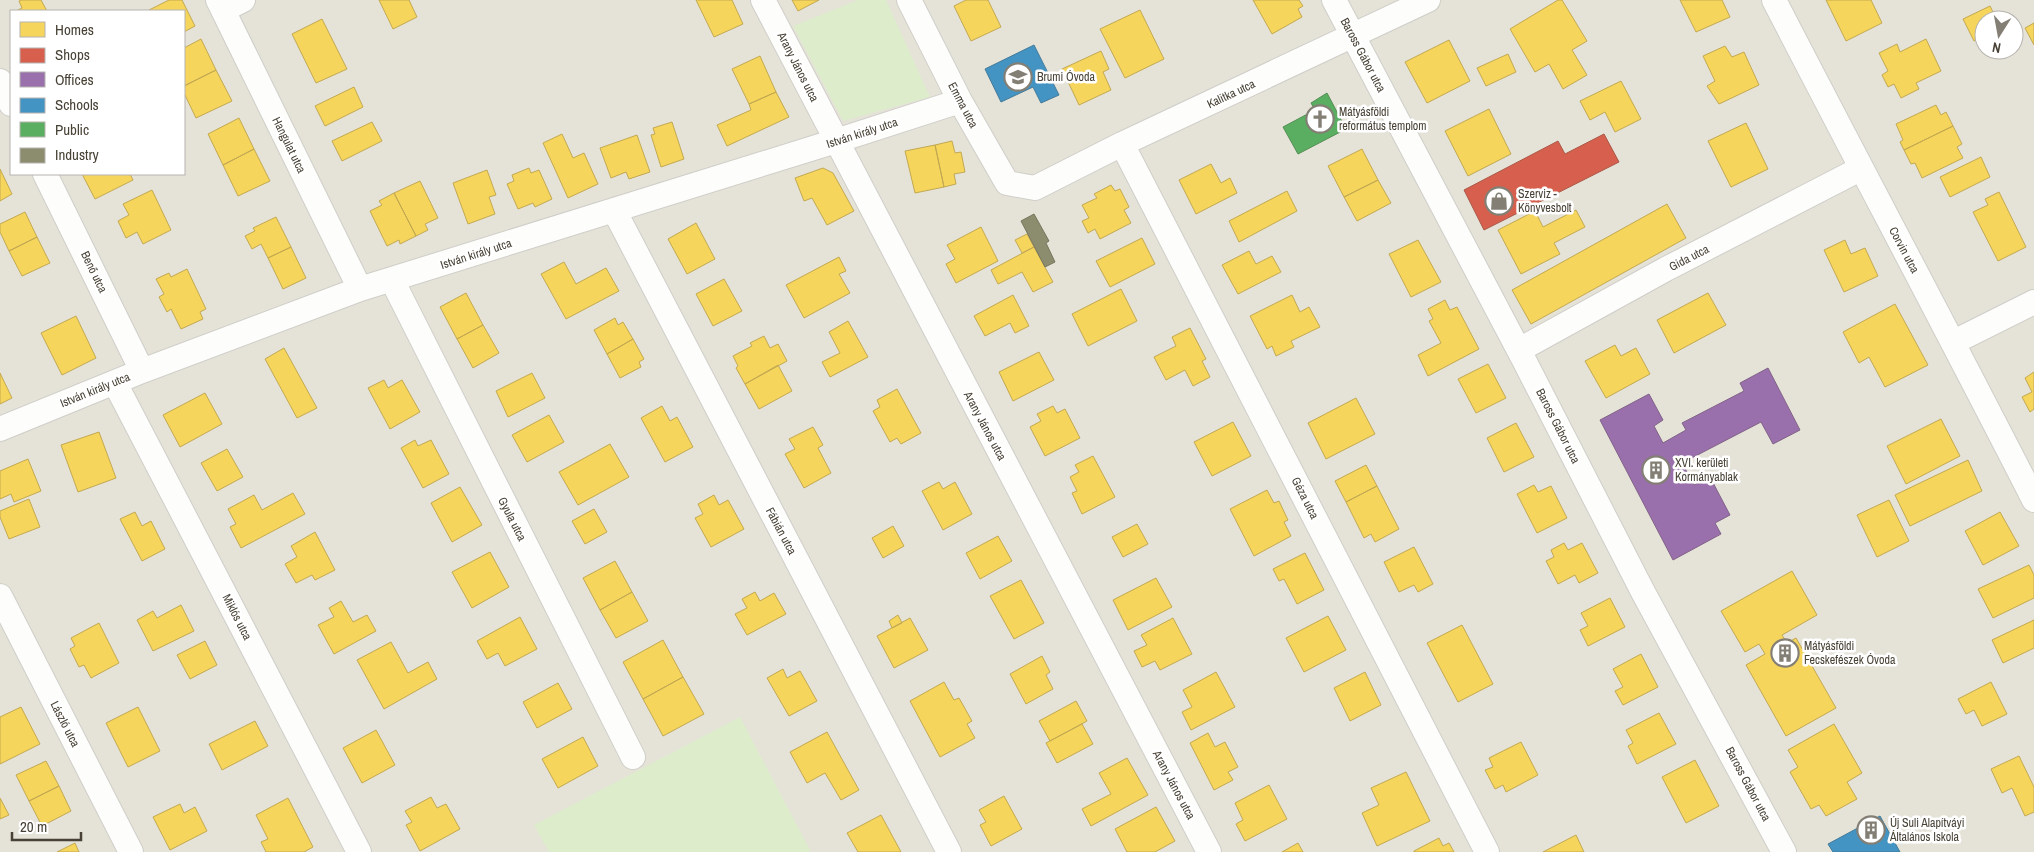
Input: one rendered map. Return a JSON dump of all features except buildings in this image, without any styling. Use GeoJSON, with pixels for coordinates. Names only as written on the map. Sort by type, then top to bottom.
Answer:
{"type":"FeatureCollection","features":[{"type":"Feature","properties":{"kind":"street","name":"Arany János utca"},"geometry":{"type":"LineString","coordinates":[[763,0],[1209,852]]}},
{"type":"Feature","properties":{"kind":"street","name":"Emma utca"},"geometry":{"type":"LineString","coordinates":[[909,0],[960,101],[1007,183],[1035,188]]}},
{"type":"Feature","properties":{"kind":"street","name":"Baross Gábor utca"},"geometry":{"type":"LineString","coordinates":[[1334,0],[1519,350],[1643,592],[1784,852]]}},
{"type":"Feature","properties":{"kind":"street","name":"Kalitka utca"},"geometry":{"type":"LineString","coordinates":[[1035,188],[1122,144],[1354,37],[1428,0]]}},
{"type":"Feature","properties":{"kind":"street","name":"Corvin utca"},"geometry":{"type":"LineString","coordinates":[[1774,0],[1860,169],[1954,342],[2034,500]]}},
{"type":"Feature","properties":{"kind":"street","name":"Hangulat utca"},"geometry":{"type":"LineString","coordinates":[[228,3],[360,289]]}},
{"type":"Feature","properties":{"kind":"street"},"geometry":{"type":"LineString","coordinates":[[0,81],[10,102]]}},
{"type":"Feature","properties":{"kind":"street","name":"István király utca"},"geometry":{"type":"LineString","coordinates":[[0,429],[142,371],[360,289],[836,142],[960,101]]}},
{"type":"Feature","properties":{"kind":"street","name":"Géza utca"},"geometry":{"type":"LineString","coordinates":[[1122,144],[1487,852]]}},
{"type":"Feature","properties":{"kind":"street","name":"Gida utca"},"geometry":{"type":"LineString","coordinates":[[1519,350],[1666,270],[1860,169]]}},
{"type":"Feature","properties":{"kind":"street","name":"Benő utca"},"geometry":{"type":"LineString","coordinates":[[46,175],[142,371]]}},
{"type":"Feature","properties":{"kind":"street","name":"Fábián utca"},"geometry":{"type":"LineString","coordinates":[[614,210],[949,852]]}},
{"type":"Feature","properties":{"kind":"street","name":"Gyula utca"},"geometry":{"type":"LineString","coordinates":[[392,280],[632,757]]}},
{"type":"Feature","properties":{"kind":"street"},"geometry":{"type":"LineString","coordinates":[[1954,342],[2034,302]]}},
{"type":"Feature","properties":{"kind":"street","name":"Miklós utca"},"geometry":{"type":"LineString","coordinates":[[115,382],[359,852]]}},
{"type":"Feature","properties":{"kind":"street","name":"László utca"},"geometry":{"type":"LineString","coordinates":[[0,596],[131,852]]}},
{"type":"Feature","properties":{"kind":"shaded area"},"geometry":{"type":"Polygon","coordinates":[[[0,0],[2034,0],[2034,852],[0,852],[0,0]]]}},
{"type":"Feature","properties":{"kind":"green space"},"geometry":{"type":"Polygon","coordinates":[[[858,0],[886,0],[930,97],[843,121],[793,26],[858,0]]]}},
{"type":"Feature","properties":{"kind":"green space"},"geometry":{"type":"Polygon","coordinates":[[[740,717],[811,852],[549,852],[534,825],[740,717]]]}},
{"type":"Feature","properties":{"kind":"place","name":"Brumi Óvoda"},"geometry":{"type":"Point","coordinates":[1018,77]}},
{"type":"Feature","properties":{"kind":"place","name":"Mátyásföldi református templom"},"geometry":{"type":"Point","coordinates":[1320,119]}},
{"type":"Feature","properties":{"kind":"place","name":"Szerviz - Könyvesbolt"},"geometry":{"type":"Point","coordinates":[1499,201]}},
{"type":"Feature","properties":{"kind":"place","name":"XVI. kerületi Kormányablak"},"geometry":{"type":"Point","coordinates":[1656,470]}},
{"type":"Feature","properties":{"kind":"place","name":"Mátyásföldi Fecskefészek Óvoda"},"geometry":{"type":"Point","coordinates":[1785,653]}},
{"type":"Feature","properties":{"kind":"place","name":"Új Suli Alapítváyi Általános Iskola"},"geometry":{"type":"Point","coordinates":[1871,830]}}]}
